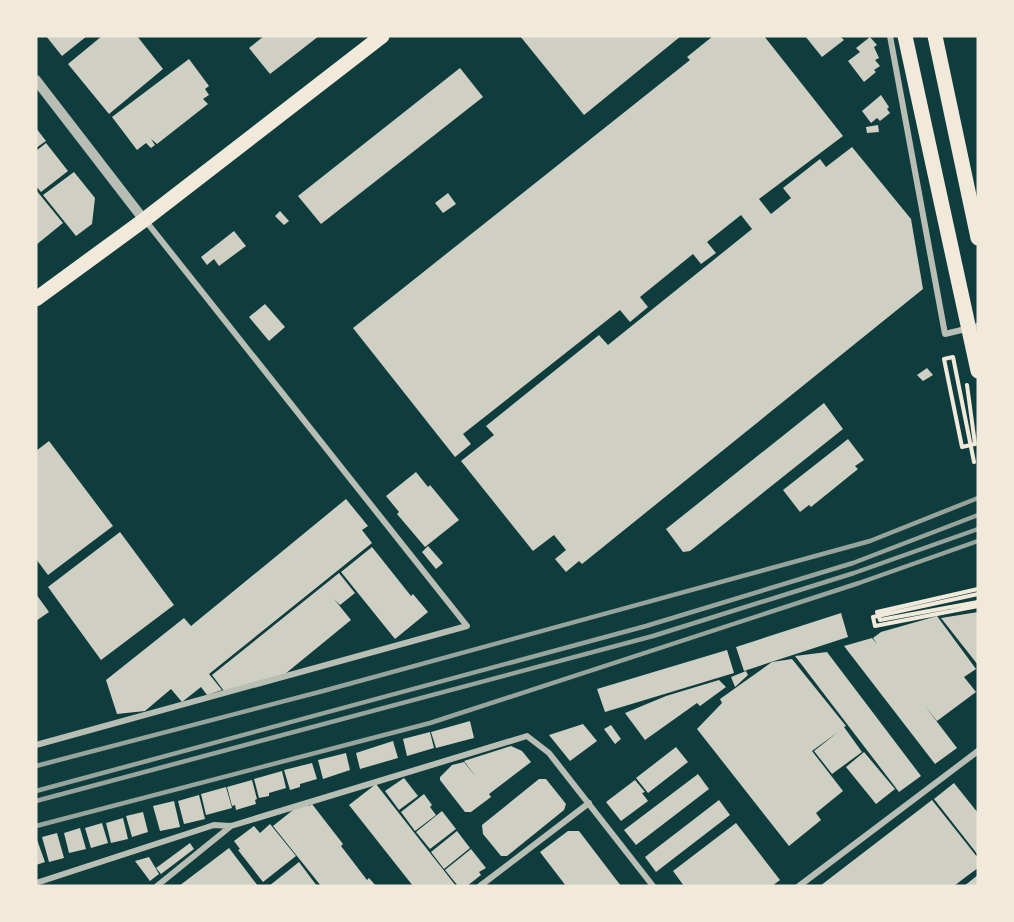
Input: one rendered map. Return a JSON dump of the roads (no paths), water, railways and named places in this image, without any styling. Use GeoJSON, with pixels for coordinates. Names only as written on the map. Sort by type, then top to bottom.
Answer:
{"type":"FeatureCollection","features":[{"type":"Feature","properties":{"kind":"main road"},"geometry":{"type":"LineString","coordinates":[[36,299],[144,220],[382,36]]}},
{"type":"Feature","properties":{"kind":"main road"},"geometry":{"type":"LineString","coordinates":[[905,36],[972,374]]}},
{"type":"Feature","properties":{"kind":"main road"},"geometry":{"type":"LineString","coordinates":[[935,36],[978,238]]}},
{"type":"Feature","properties":{"kind":"street"},"geometry":{"type":"LineString","coordinates":[[890,36],[945,334],[978,326]]}},
{"type":"Feature","properties":{"kind":"street"},"geometry":{"type":"LineString","coordinates":[[36,80],[144,220],[467,626],[36,745]]}},
{"type":"Feature","properties":{"kind":"street"},"geometry":{"type":"LineString","coordinates":[[36,883],[214,825],[231,826],[527,736],[549,753],[653,886]]}},
{"type":"Feature","properties":{"kind":"street"},"geometry":{"type":"LineString","coordinates":[[800,886],[978,751]]}},
{"type":"Feature","properties":{"kind":"street"},"geometry":{"type":"LineString","coordinates":[[480,886],[589,803]]}},
{"type":"Feature","properties":{"kind":"street"},"geometry":{"type":"LineString","coordinates":[[157,886],[231,826]]}},
{"type":"Feature","properties":{"kind":"railway"},"geometry":{"type":"LineString","coordinates":[[36,766],[323,691],[870,541],[978,498]]}},
{"type":"Feature","properties":{"kind":"railway"},"geometry":{"type":"LineString","coordinates":[[36,791],[646,626],[853,563],[978,515]]}},
{"type":"Feature","properties":{"kind":"railway"},"geometry":{"type":"LineString","coordinates":[[36,801],[653,636],[854,573],[978,529]]}},
{"type":"Feature","properties":{"kind":"railway"},"geometry":{"type":"LineString","coordinates":[[36,826],[430,723],[859,583],[978,541]]}}]}
